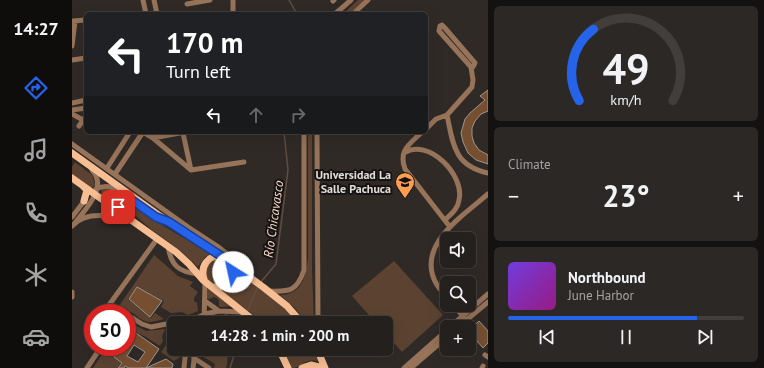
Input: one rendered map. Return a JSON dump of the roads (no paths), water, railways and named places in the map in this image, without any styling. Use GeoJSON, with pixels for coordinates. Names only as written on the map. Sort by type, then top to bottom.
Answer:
{"type":"FeatureCollection","features":[{"type":"Feature","properties":{"kind":"main road"},"geometry":{"type":"LineString","coordinates":[[72,153],[171,219],[257,282],[287,306],[296,316]]}},
{"type":"Feature","properties":{"kind":"main road"},"geometry":{"type":"LineString","coordinates":[[72,178],[95,192],[132,221],[168,246],[189,264],[205,282],[248,316]]}},
{"type":"Feature","properties":{"kind":"main road"},"geometry":{"type":"LineString","coordinates":[[83,186],[87,190],[84,202]]}},
{"type":"Feature","properties":{"kind":"main road"},"geometry":{"type":"LineString","coordinates":[[149,233],[135,218],[118,207],[118,200],[123,196],[126,196],[156,217],[171,219]]}},
{"type":"Feature","properties":{"kind":"main road"},"geometry":{"type":"LineString","coordinates":[[205,282],[202,272],[206,262],[213,257],[226,260],[233,272],[231,279],[224,286],[211,287]]}},
{"type":"Feature","properties":{"kind":"main road"},"geometry":{"type":"LineString","coordinates":[[282,356],[288,368]]}},
{"type":"Feature","properties":{"kind":"main road"},"geometry":{"type":"LineString","coordinates":[[320,356],[324,368]]}},
{"type":"Feature","properties":{"kind":"main road"},"geometry":{"type":"LineString","coordinates":[[302,368],[311,364],[324,368]]}},
{"type":"Feature","properties":{"kind":"street"},"geometry":{"type":"LineString","coordinates":[[143,0],[146,12]]}},
{"type":"Feature","properties":{"kind":"street"},"geometry":{"type":"LineString","coordinates":[[154,0],[157,12]]}},
{"type":"Feature","properties":{"kind":"street"},"geometry":{"type":"LineString","coordinates":[[188,4],[210,0]]}},
{"type":"Feature","properties":{"kind":"street"},"geometry":{"type":"LineString","coordinates":[[233,0],[233,12]]}},
{"type":"Feature","properties":{"kind":"street"},"geometry":{"type":"LineString","coordinates":[[337,12],[351,0]]}},
{"type":"Feature","properties":{"kind":"street"},"geometry":{"type":"LineString","coordinates":[[355,12],[368,0]]}},
{"type":"Feature","properties":{"kind":"street"},"geometry":{"type":"LineString","coordinates":[[72,46],[74,21],[84,20]]}},
{"type":"Feature","properties":{"kind":"street"},"geometry":{"type":"LineString","coordinates":[[428,127],[436,119],[447,115],[472,87],[473,80],[471,67],[439,31],[440,26],[442,25],[444,27],[475,63],[473,67],[471,67]]}},
{"type":"Feature","properties":{"kind":"street"},"geometry":{"type":"LineString","coordinates":[[72,60],[84,58]]}},
{"type":"Feature","properties":{"kind":"street"},"geometry":{"type":"LineString","coordinates":[[72,103],[84,100]]}},
{"type":"Feature","properties":{"kind":"street"},"geometry":{"type":"LineString","coordinates":[[72,110],[84,108]]}},
{"type":"Feature","properties":{"kind":"street"},"geometry":{"type":"LineString","coordinates":[[72,114],[84,118],[79,126]]}},
{"type":"Feature","properties":{"kind":"street"},"geometry":{"type":"LineString","coordinates":[[447,115],[453,145],[458,155],[465,163],[475,170],[488,173]]}},
{"type":"Feature","properties":{"kind":"street"},"geometry":{"type":"LineString","coordinates":[[107,168],[129,134]]}},
{"type":"Feature","properties":{"kind":"street"},"geometry":{"type":"LineString","coordinates":[[115,174],[142,134]]}},
{"type":"Feature","properties":{"kind":"street"},"geometry":{"type":"LineString","coordinates":[[146,134],[191,170],[244,162]]}},
{"type":"Feature","properties":{"kind":"street"},"geometry":{"type":"LineString","coordinates":[[152,138],[174,134]]}},
{"type":"Feature","properties":{"kind":"street"},"geometry":{"type":"LineString","coordinates":[[185,134],[191,170]]}},
{"type":"Feature","properties":{"kind":"street"},"geometry":{"type":"LineString","coordinates":[[266,289],[285,292],[294,288],[300,281],[304,270],[304,134]]}},
{"type":"Feature","properties":{"kind":"street"},"geometry":{"type":"LineString","coordinates":[[317,134],[318,316]]}},
{"type":"Feature","properties":{"kind":"street"},"geometry":{"type":"LineString","coordinates":[[420,134],[405,148],[402,158],[405,170],[450,227]]}},
{"type":"Feature","properties":{"kind":"street"},"geometry":{"type":"LineString","coordinates":[[72,144],[115,174],[171,219]]}},
{"type":"Feature","properties":{"kind":"street"},"geometry":{"type":"LineString","coordinates":[[404,153],[410,149],[418,149],[439,158],[451,169],[458,180],[459,200],[455,211],[445,220]]}},
{"type":"Feature","properties":{"kind":"street"},"geometry":{"type":"LineString","coordinates":[[73,225],[95,192],[98,180],[96,175],[82,160]]}},
{"type":"Feature","properties":{"kind":"street"},"geometry":{"type":"LineString","coordinates":[[72,217],[84,202],[95,192],[111,186],[126,196]]}},
{"type":"Feature","properties":{"kind":"street"},"geometry":{"type":"LineString","coordinates":[[440,289],[437,286],[432,273],[431,262],[434,248],[450,227],[488,194]]}},
{"type":"Feature","properties":{"kind":"street"},"geometry":{"type":"LineString","coordinates":[[73,225],[89,217],[100,215],[132,221]]}},
{"type":"Feature","properties":{"kind":"street"},"geometry":{"type":"LineString","coordinates":[[110,304],[157,239]]}},
{"type":"Feature","properties":{"kind":"street"},"geometry":{"type":"LineString","coordinates":[[168,246],[171,260],[175,265],[186,273],[198,274]]}},
{"type":"Feature","properties":{"kind":"street"},"geometry":{"type":"LineString","coordinates":[[205,282],[205,314]]}},
{"type":"Feature","properties":{"kind":"street"},"geometry":{"type":"LineString","coordinates":[[72,292],[72,297]]}},
{"type":"Feature","properties":{"kind":"street"},"geometry":{"type":"LineString","coordinates":[[464,318],[488,294]]}},
{"type":"Feature","properties":{"kind":"street"},"geometry":{"type":"LineString","coordinates":[[205,301],[219,311]]}},
{"type":"Feature","properties":{"kind":"street"},"geometry":{"type":"LineString","coordinates":[[461,320],[488,302]]}},
{"type":"Feature","properties":{"kind":"street"},"geometry":{"type":"LineString","coordinates":[[136,320],[146,326],[151,326],[198,318],[205,314],[219,311],[244,313]]}},
{"type":"Feature","properties":{"kind":"street"},"geometry":{"type":"LineString","coordinates":[[459,312],[464,318]]}},
{"type":"Feature","properties":{"kind":"street"},"geometry":{"type":"LineString","coordinates":[[404,368],[440,336]]}},
{"type":"Feature","properties":{"kind":"street"},"geometry":{"type":"LineString","coordinates":[[411,368],[440,343]]}},
{"type":"Feature","properties":{"kind":"street"},"geometry":{"type":"LineString","coordinates":[[87,368],[95,356]]}},
{"type":"Feature","properties":{"kind":"street"},"geometry":{"type":"LineString","coordinates":[[184,368],[186,356]]}},
{"type":"Feature","properties":{"kind":"street"},"geometry":{"type":"LineString","coordinates":[[193,368],[194,358],[209,368]]}},
{"type":"Feature","properties":{"kind":"waterway","name":"Río Chicavasco"},"geometry":{"type":"LineString","coordinates":[[289,0],[296,12]]}},
{"type":"Feature","properties":{"kind":"waterway","name":"Río Chicavasco"},"geometry":{"type":"LineString","coordinates":[[260,283],[276,264],[288,170],[284,134]]}},
{"type":"Feature","properties":{"kind":"waterway","name":"Río Chicavasco"},"geometry":{"type":"LineString","coordinates":[[247,312],[258,286]]}},
{"type":"Feature","properties":{"kind":"waterway","name":"Río Chicavasco"},"geometry":{"type":"LineString","coordinates":[[230,368],[234,356]]}},
{"type":"Feature","properties":{"kind":"place","name":"Universidad La Salle Pachuca"},"geometry":{"type":"Point","coordinates":[405,199]}}]}
